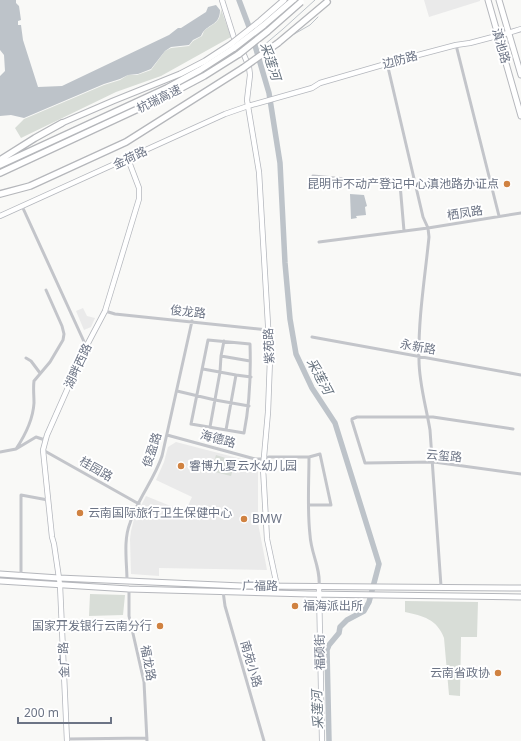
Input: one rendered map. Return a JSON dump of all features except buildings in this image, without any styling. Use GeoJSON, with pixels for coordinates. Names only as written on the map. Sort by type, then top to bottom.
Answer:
{"type":"FeatureCollection","features":[{"type":"Feature","properties":{"kind":"highway","name":"杭瑞高速"},"geometry":{"type":"LineString","coordinates":[[0,165],[167,88],[200,70],[264,25],[293,0]]}},
{"type":"Feature","properties":{"kind":"highway","name":"杭瑞高速"},"geometry":{"type":"LineString","coordinates":[[0,173],[170,94],[241,55],[302,1]]}},
{"type":"Feature","properties":{"kind":"highway"},"geometry":{"type":"LineString","coordinates":[[0,194],[20,190],[37,183],[126,142],[243,68],[278,43],[328,1]]}},
{"type":"Feature","properties":{"kind":"highway"},"geometry":{"type":"LineString","coordinates":[[0,160],[34,138],[62,124]]}},
{"type":"Feature","properties":{"kind":"main road"},"geometry":{"type":"LineString","coordinates":[[62,124],[113,101],[180,74],[233,46],[284,0]]}},
{"type":"Feature","properties":{"kind":"main road","name":"滇池路"},"geometry":{"type":"LineString","coordinates":[[488,0],[521,116]]}},
{"type":"Feature","properties":{"kind":"main road","name":"滇池路"},"geometry":{"type":"LineString","coordinates":[[499,0],[521,75]]}},
{"type":"Feature","properties":{"kind":"main road","name":"广福路"},"geometry":{"type":"LineString","coordinates":[[0,574],[127,581],[277,586],[441,586],[521,588]]}},
{"type":"Feature","properties":{"kind":"main road","name":"广福路"},"geometry":{"type":"LineString","coordinates":[[0,581],[129,589],[223,592],[521,597]]}},
{"type":"Feature","properties":{"kind":"street"},"geometry":{"type":"LineString","coordinates":[[222,0],[234,38]]}},
{"type":"Feature","properties":{"kind":"street","name":"边防路"},"geometry":{"type":"LineString","coordinates":[[260,102],[312,88],[320,83],[387,63],[521,29]]}},
{"type":"Feature","properties":{"kind":"street"},"geometry":{"type":"LineString","coordinates":[[456,45],[499,216]]}},
{"type":"Feature","properties":{"kind":"street","name":"紫苑路"},"geometry":{"type":"LineString","coordinates":[[241,55],[249,67],[250,74],[247,93],[248,106],[259,172],[270,385],[263,458],[267,539],[277,586]]}},
{"type":"Feature","properties":{"kind":"street"},"geometry":{"type":"LineString","coordinates":[[387,63],[429,236],[419,332],[419,356],[434,462],[441,586]]}},
{"type":"Feature","properties":{"kind":"street","name":"金荷路"},"geometry":{"type":"LineString","coordinates":[[0,216],[196,127],[260,102]]}},
{"type":"Feature","properties":{"kind":"street","name":"湖畔西路"},"geometry":{"type":"LineString","coordinates":[[59,578],[52,537],[43,450],[45,440],[86,347],[106,311],[139,199],[138,188],[128,159]]}},
{"type":"Feature","properties":{"kind":"street"},"geometry":{"type":"LineString","coordinates":[[313,176],[400,184],[404,231]]}},
{"type":"Feature","properties":{"kind":"street"},"geometry":{"type":"LineString","coordinates":[[22,206],[86,347]]}},
{"type":"Feature","properties":{"kind":"street","name":"栖凤路"},"geometry":{"type":"LineString","coordinates":[[319,242],[428,228],[521,213]]}},
{"type":"Feature","properties":{"kind":"street"},"geometry":{"type":"LineString","coordinates":[[16,449],[27,432],[30,424],[34,402],[34,380],[50,362],[63,340],[64,334],[62,326],[46,290]]}},
{"type":"Feature","properties":{"kind":"street","name":"俊龙路"},"geometry":{"type":"LineString","coordinates":[[106,311],[115,314],[268,330]]}},
{"type":"Feature","properties":{"kind":"street","name":"俊盈路"},"geometry":{"type":"LineString","coordinates":[[127,581],[127,534],[130,523],[160,463],[192,321]]}},
{"type":"Feature","properties":{"kind":"street","name":"永新路"},"geometry":{"type":"LineString","coordinates":[[312,337],[521,375]]}},
{"type":"Feature","properties":{"kind":"street"},"geometry":{"type":"LineString","coordinates":[[208,340],[250,344],[250,361],[251,377],[249,406],[244,433],[191,424],[198,396],[208,340]]}},
{"type":"Feature","properties":{"kind":"street"},"geometry":{"type":"LineString","coordinates":[[210,427],[224,341]]}},
{"type":"Feature","properties":{"kind":"street"},"geometry":{"type":"LineString","coordinates":[[221,356],[250,361]]}},
{"type":"Feature","properties":{"kind":"street"},"geometry":{"type":"LineString","coordinates":[[26,358],[31,361],[40,373]]}},
{"type":"Feature","properties":{"kind":"street"},"geometry":{"type":"LineString","coordinates":[[203,369],[251,377]]}},
{"type":"Feature","properties":{"kind":"street"},"geometry":{"type":"LineString","coordinates":[[226,430],[236,375]]}},
{"type":"Feature","properties":{"kind":"street"},"geometry":{"type":"LineString","coordinates":[[177,391],[231,404],[249,406]]}},
{"type":"Feature","properties":{"kind":"street","name":"云玺路"},"geometry":{"type":"LineString","coordinates":[[428,417],[357,417],[352,419],[365,462],[434,462],[521,474]]}},
{"type":"Feature","properties":{"kind":"street"},"geometry":{"type":"LineString","coordinates":[[428,417],[485,424],[513,430]]}},
{"type":"Feature","properties":{"kind":"street","name":"海德路"},"geometry":{"type":"LineString","coordinates":[[167,435],[255,459],[309,457]]}},
{"type":"Feature","properties":{"kind":"street"},"geometry":{"type":"LineString","coordinates":[[0,452],[16,449],[36,437],[45,440]]}},
{"type":"Feature","properties":{"kind":"street","name":"桂园路"},"geometry":{"type":"LineString","coordinates":[[43,450],[139,504]]}},
{"type":"Feature","properties":{"kind":"street"},"geometry":{"type":"LineString","coordinates":[[309,505],[331,505],[320,454],[309,457],[309,505],[310,537],[320,574],[319,587]]}},
{"type":"Feature","properties":{"kind":"street"},"geometry":{"type":"LineString","coordinates":[[21,575],[21,495],[48,500]]}},
{"type":"Feature","properties":{"kind":"street","name":"金广路"},"geometry":{"type":"LineString","coordinates":[[59,578],[67,740]]}},
{"type":"Feature","properties":{"kind":"street","name":"福硕街"},"geometry":{"type":"LineString","coordinates":[[319,587],[322,741]]}},
{"type":"Feature","properties":{"kind":"street","name":"福龙路"},"geometry":{"type":"LineString","coordinates":[[129,589],[129,616],[144,682],[147,739]]}},
{"type":"Feature","properties":{"kind":"street","name":"南苑小路"},"geometry":{"type":"LineString","coordinates":[[223,592],[225,606],[264,741]]}},
{"type":"Feature","properties":{"kind":"street"},"geometry":{"type":"LineString","coordinates":[[67,740],[147,739]]}},
{"type":"Feature","properties":{"kind":"shaded area"},"geometry":{"type":"Polygon","coordinates":[[[0,0],[16,0],[16,3],[19,6],[21,20],[18,21],[18,25],[21,25],[23,40],[38,87],[62,86],[169,35],[206,12],[208,7],[216,5],[220,10],[218,19],[203,32],[201,36],[193,40],[189,45],[171,47],[165,51],[151,69],[138,74],[128,75],[104,84],[24,118],[11,115],[0,116],[0,76],[5,71],[4,55],[0,50],[0,0]]]}},
{"type":"Feature","properties":{"kind":"shaded area"},"geometry":{"type":"Polygon","coordinates":[[[424,0],[480,0],[480,1],[429,17],[424,0]]]}},
{"type":"Feature","properties":{"kind":"shaded area"},"geometry":{"type":"Polygon","coordinates":[[[221,9],[231,37],[161,76],[116,92],[21,138],[15,128],[24,119],[104,85],[120,80],[128,75],[137,75],[151,70],[165,51],[171,48],[189,46],[193,41],[202,36],[204,31],[216,23],[221,9]]]}},
{"type":"Feature","properties":{"kind":"shaded area"},"geometry":{"type":"Polygon","coordinates":[[[350,194],[364,195],[367,206],[365,207],[366,215],[356,216],[357,218],[351,219],[350,194]]]}},
{"type":"Feature","properties":{"kind":"shaded area"},"geometry":{"type":"Polygon","coordinates":[[[83,308],[87,316],[95,318],[91,327],[84,330],[76,311],[83,308]]]}},
{"type":"Feature","properties":{"kind":"shaded area"},"geometry":{"type":"Polygon","coordinates":[[[176,442],[253,462],[258,472],[258,523],[267,570],[159,568],[159,576],[131,574],[131,531],[134,519],[146,496],[173,507],[171,513],[174,507],[185,512],[192,497],[156,480],[164,462],[168,447],[176,442]]]}},
{"type":"Feature","properties":{"kind":"shaded area"},"geometry":{"type":"Polygon","coordinates":[[[216,455],[235,461],[231,476],[211,471],[216,455]]]}},
{"type":"Feature","properties":{"kind":"shaded area"},"geometry":{"type":"Polygon","coordinates":[[[90,594],[125,595],[123,615],[89,616],[90,594]]]}},
{"type":"Feature","properties":{"kind":"shaded area"},"geometry":{"type":"Polygon","coordinates":[[[405,601],[478,602],[477,637],[461,637],[460,696],[449,695],[444,638],[441,632],[429,619],[405,612],[405,601]]]}},
{"type":"Feature","properties":{"kind":"waterway","name":"采莲河"},"geometry":{"type":"LineString","coordinates":[[239,0],[251,32],[269,93],[280,163],[285,263],[290,319],[296,354],[312,388],[335,423],[379,564],[369,602],[364,611],[347,620],[340,627],[339,633],[329,645],[327,650],[329,741]]}},
{"type":"Feature","properties":{"kind":"waterway"},"geometry":{"type":"LineString","coordinates":[[257,51],[315,0]]}},
{"type":"Feature","properties":{"kind":"waterway"},"geometry":{"type":"LineString","coordinates":[[274,49],[289,37],[310,25],[318,17]]}},
{"type":"Feature","properties":{"kind":"waterway","name":"采莲河"},"geometry":{"type":"LineString","coordinates":[[259,60],[264,57]]}},
{"type":"Feature","properties":{"kind":"place","name":"昆明市不动产登记中心滇池路办证点"},"geometry":{"type":"Point","coordinates":[507,184]}},
{"type":"Feature","properties":{"kind":"place","name":"睿博九夏云水幼儿园"},"geometry":{"type":"Point","coordinates":[181,466]}},
{"type":"Feature","properties":{"kind":"place","name":"云南国际旅行卫生保健中心"},"geometry":{"type":"Point","coordinates":[80,513]}},
{"type":"Feature","properties":{"kind":"place","name":"BMW"},"geometry":{"type":"Point","coordinates":[244,519]}},
{"type":"Feature","properties":{"kind":"place","name":"福海派出所"},"geometry":{"type":"Point","coordinates":[295,606]}},
{"type":"Feature","properties":{"kind":"place","name":"国家开发银行云南分行"},"geometry":{"type":"Point","coordinates":[160,626]}},
{"type":"Feature","properties":{"kind":"place","name":"云南省政协"},"geometry":{"type":"Point","coordinates":[498,673]}}]}
